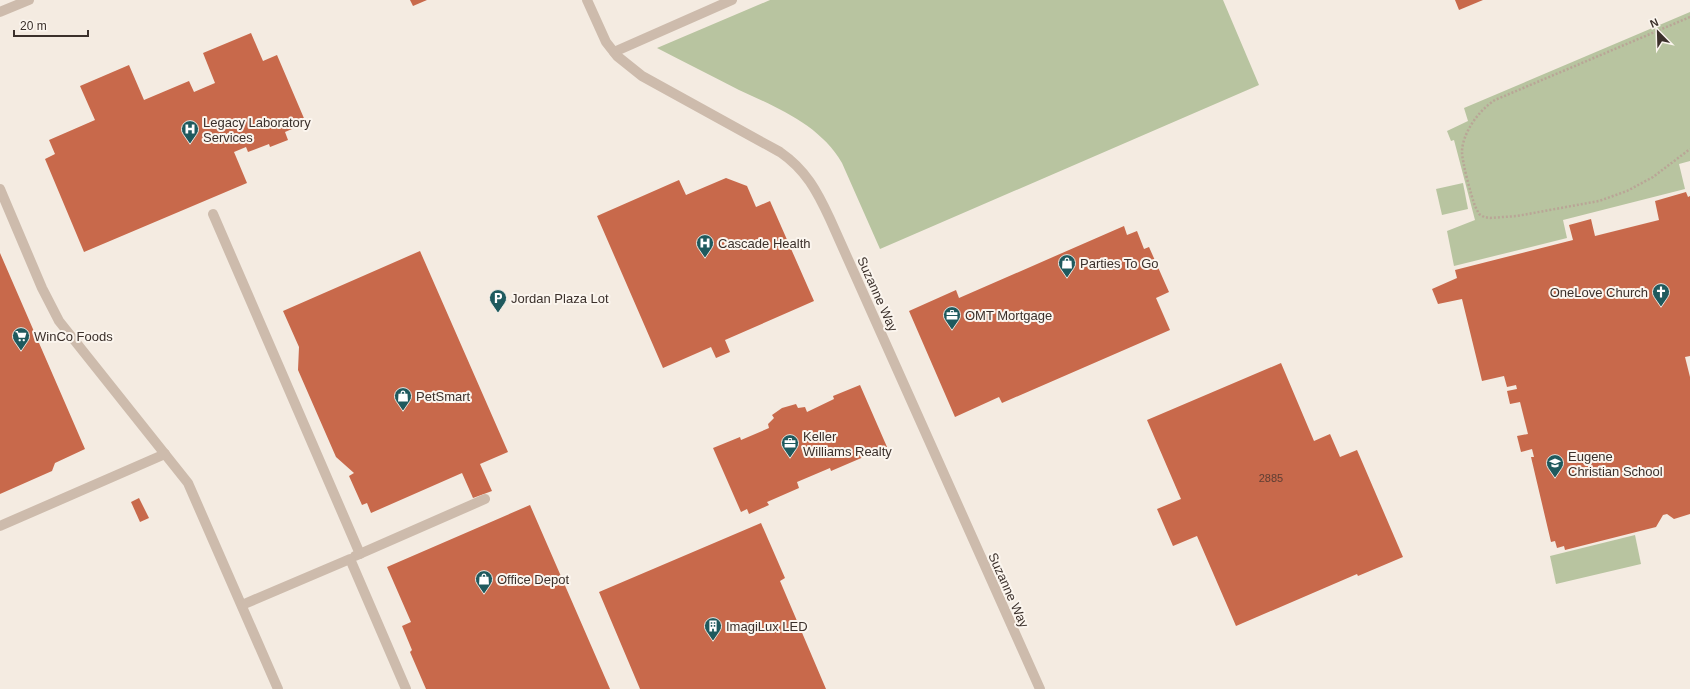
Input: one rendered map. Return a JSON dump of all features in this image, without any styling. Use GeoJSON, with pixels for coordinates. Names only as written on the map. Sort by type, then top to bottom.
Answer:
{"type":"FeatureCollection","features":[{"type":"Feature","properties":{"kind":"street"},"geometry":{"type":"LineString","coordinates":[[0,12],[29,0]]}},
{"type":"Feature","properties":{"kind":"street","name":"Suzanne Way"},"geometry":{"type":"LineString","coordinates":[[587,0],[606,42],[617,56],[642,76],[780,152],[794,162],[806,176],[819,196],[830,219],[1040,689]]}},
{"type":"Feature","properties":{"kind":"street"},"geometry":{"type":"LineString","coordinates":[[614,52],[732,0]]}},
{"type":"Feature","properties":{"kind":"street"},"geometry":{"type":"LineString","coordinates":[[0,189],[42,288],[56,316],[182,475],[193,492],[278,689]]}},
{"type":"Feature","properties":{"kind":"street"},"geometry":{"type":"LineString","coordinates":[[213,214],[360,554]]}},
{"type":"Feature","properties":{"kind":"street"},"geometry":{"type":"LineString","coordinates":[[0,526],[165,454]]}},
{"type":"Feature","properties":{"kind":"street"},"geometry":{"type":"LineString","coordinates":[[242,605],[486,499]]}},
{"type":"Feature","properties":{"kind":"street"},"geometry":{"type":"LineString","coordinates":[[350,559],[406,689]]}},
{"type":"Feature","properties":{"kind":"path"},"geometry":{"type":"LineString","coordinates":[[1690,17],[1495,100],[1479,112],[1465,141],[1462,152],[1475,206],[1479,214],[1490,218],[1517,216],[1599,201],[1613,197],[1653,177],[1690,149]]}},
{"type":"Feature","properties":{"kind":"green space"},"geometry":{"type":"Polygon","coordinates":[[[770,0],[1223,0],[1259,85],[880,249],[842,163],[822,138],[797,119],[783,111],[657,48],[770,0]]]}},
{"type":"Feature","properties":{"kind":"green space"},"geometry":{"type":"Polygon","coordinates":[[[1690,12],[1690,161],[1679,164],[1685,189],[1563,220],[1567,238],[1454,266],[1447,231],[1475,220],[1454,140],[1451,141],[1447,131],[1468,121],[1464,108],[1690,12]]]}},
{"type":"Feature","properties":{"kind":"green space"},"geometry":{"type":"Polygon","coordinates":[[[1463,183],[1468,209],[1442,215],[1436,189],[1463,183]]]}},
{"type":"Feature","properties":{"kind":"green space"},"geometry":{"type":"Polygon","coordinates":[[[1635,535],[1641,564],[1556,584],[1550,556],[1635,535]]]}},
{"type":"Feature","properties":{"kind":"building"},"geometry":{"type":"Polygon","coordinates":[[[410,0],[427,0],[413,6],[410,0]]]}},
{"type":"Feature","properties":{"kind":"building"},"geometry":{"type":"Polygon","coordinates":[[[1455,0],[1483,0],[1459,10],[1455,0]]]}},
{"type":"Feature","properties":{"kind":"building"},"geometry":{"type":"Polygon","coordinates":[[[251,33],[263,61],[277,55],[306,123],[285,132],[288,140],[270,147],[269,144],[248,152],[246,147],[234,152],[247,183],[84,252],[45,159],[55,154],[49,140],[95,120],[80,86],[129,65],[144,100],[189,81],[194,92],[215,83],[203,53],[251,33]]]}},
{"type":"Feature","properties":{"kind":"building","name":"Cascade Health"},"geometry":{"type":"Polygon","coordinates":[[[726,178],[747,186],[756,207],[770,201],[814,301],[725,340],[730,352],[716,358],[711,347],[663,368],[597,216],[679,180],[686,195],[726,178]]]}},
{"type":"Feature","properties":{"kind":"building"},"geometry":{"type":"Polygon","coordinates":[[[1686,192],[1688,197],[1690,196],[1690,356],[1685,357],[1690,377],[1690,514],[1674,519],[1667,514],[1663,515],[1656,527],[1565,550],[1564,546],[1557,548],[1555,541],[1551,542],[1531,457],[1534,457],[1532,449],[1521,452],[1517,436],[1528,434],[1520,402],[1510,404],[1507,391],[1517,389],[1516,385],[1507,387],[1504,376],[1482,381],[1462,299],[1438,304],[1432,289],[1457,278],[1455,270],[1573,240],[1569,225],[1591,219],[1595,236],[1659,220],[1655,201],[1686,192]]]}},
{"type":"Feature","properties":{"kind":"building"},"geometry":{"type":"Polygon","coordinates":[[[1124,226],[1127,235],[1137,231],[1144,249],[1149,247],[1169,292],[1156,298],[1170,330],[1002,403],[999,397],[955,417],[909,311],[956,290],[959,298],[1124,226]]]}},
{"type":"Feature","properties":{"kind":"building","name":"PetSmart"},"geometry":{"type":"Polygon","coordinates":[[[420,251],[508,452],[480,464],[492,491],[473,498],[462,473],[371,513],[367,503],[362,505],[349,476],[354,473],[336,457],[298,370],[299,347],[283,311],[420,251]]]}},
{"type":"Feature","properties":{"kind":"building","name":"WinCo Foods"},"geometry":{"type":"Polygon","coordinates":[[[0,253],[85,449],[55,463],[52,471],[0,494],[0,253]]]}},
{"type":"Feature","properties":{"kind":"building"},"geometry":{"type":"Polygon","coordinates":[[[1281,363],[1314,441],[1330,434],[1340,457],[1357,450],[1403,557],[1358,576],[1357,574],[1236,626],[1197,536],[1173,546],[1157,509],[1181,499],[1147,420],[1281,363]]]}},
{"type":"Feature","properties":{"kind":"building","name":"Keller Williams Realty"},"geometry":{"type":"Polygon","coordinates":[[[860,385],[887,447],[831,471],[830,468],[797,482],[799,488],[767,502],[769,505],[749,514],[747,509],[741,512],[713,448],[740,437],[741,440],[769,428],[768,424],[774,418],[772,415],[782,408],[796,404],[798,408],[805,407],[807,412],[834,399],[833,396],[860,385]]]}},
{"type":"Feature","properties":{"kind":"building"},"geometry":{"type":"Polygon","coordinates":[[[139,498],[149,518],[140,522],[131,502],[139,498]]]}},
{"type":"Feature","properties":{"kind":"building","name":"Office Depot"},"geometry":{"type":"Polygon","coordinates":[[[530,505],[610,689],[426,689],[410,652],[412,650],[402,626],[411,622],[387,567],[530,505]]]}},
{"type":"Feature","properties":{"kind":"building","name":"ImagiLux LED"},"geometry":{"type":"Polygon","coordinates":[[[761,523],[785,578],[780,581],[826,689],[640,689],[599,592],[761,523]]]}},
{"type":"Feature","properties":{"kind":"place","name":"Legacy Laboratory Services"},"geometry":{"type":"Point","coordinates":[190,144]}},
{"type":"Feature","properties":{"kind":"place","name":"Cascade Health"},"geometry":{"type":"Point","coordinates":[705,258]}},
{"type":"Feature","properties":{"kind":"place","name":"Parties To Go"},"geometry":{"type":"Point","coordinates":[1067,278]}},
{"type":"Feature","properties":{"kind":"place","name":"OneLove Church"},"geometry":{"type":"Point","coordinates":[1661,307]}},
{"type":"Feature","properties":{"kind":"place","name":"Jordan Plaza Lot"},"geometry":{"type":"Point","coordinates":[498,313]}},
{"type":"Feature","properties":{"kind":"place","name":"OMT Mortgage"},"geometry":{"type":"Point","coordinates":[952,330]}},
{"type":"Feature","properties":{"kind":"place","name":"WinCo Foods"},"geometry":{"type":"Point","coordinates":[21,351]}},
{"type":"Feature","properties":{"kind":"place","name":"PetSmart"},"geometry":{"type":"Point","coordinates":[403,411]}},
{"type":"Feature","properties":{"kind":"place","name":"Keller Williams Realty"},"geometry":{"type":"Point","coordinates":[790,458]}},
{"type":"Feature","properties":{"kind":"place","name":"Eugene Christian School"},"geometry":{"type":"Point","coordinates":[1555,478]}},
{"type":"Feature","properties":{"kind":"place","name":"Office Depot"},"geometry":{"type":"Point","coordinates":[484,594]}},
{"type":"Feature","properties":{"kind":"place","name":"ImagiLux LED"},"geometry":{"type":"Point","coordinates":[713,641]}}]}
